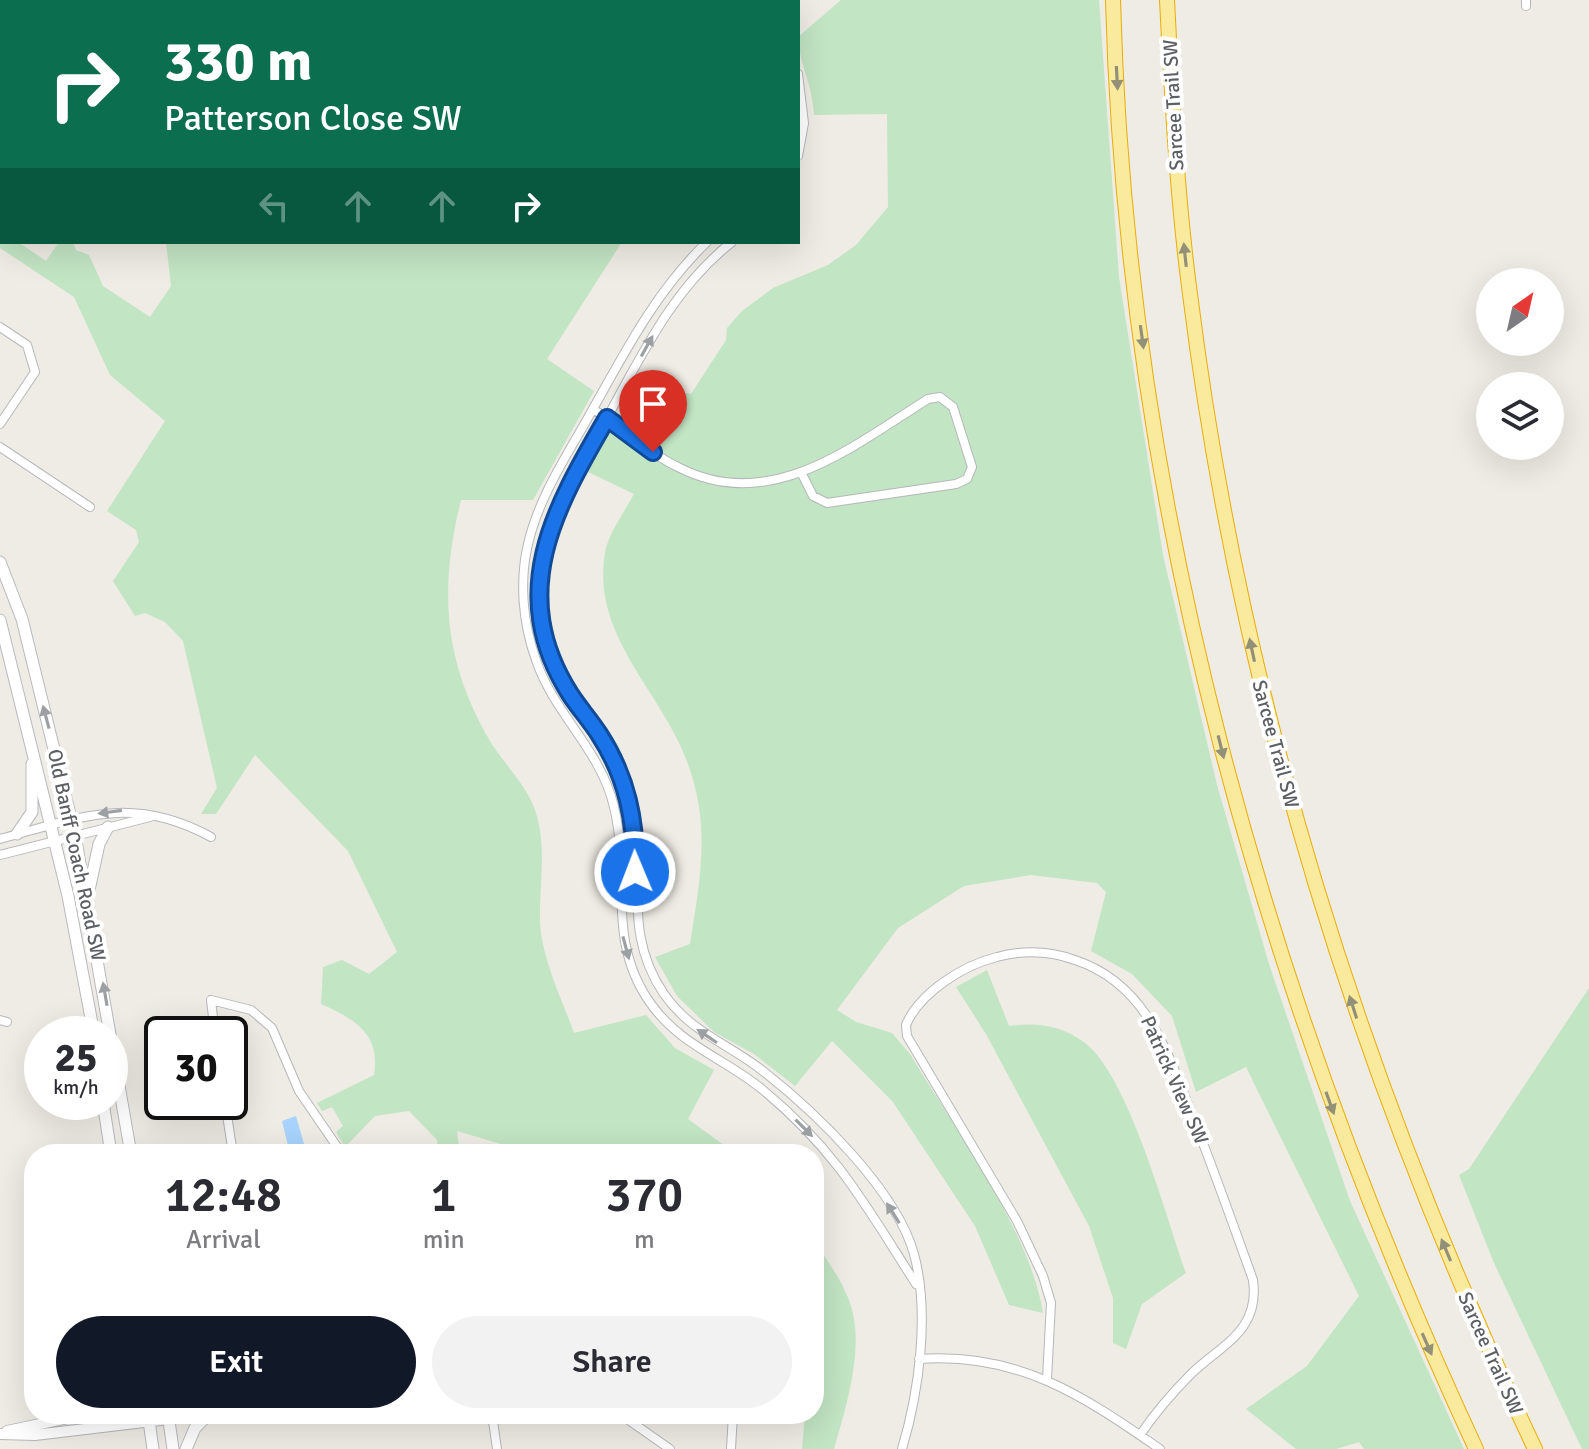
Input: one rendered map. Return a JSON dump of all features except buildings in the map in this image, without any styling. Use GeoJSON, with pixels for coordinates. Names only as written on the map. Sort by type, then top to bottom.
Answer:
{"type":"FeatureCollection","features":[{"type":"Feature","properties":{"kind":"highway"},"geometry":{"type":"LineString","coordinates":[[1113,0],[1132,263],[1157,439],[1197,647],[1232,792],[1279,952],[1340,1129],[1406,1294],[1476,1449]]}},
{"type":"Feature","properties":{"kind":"highway","name":"Sarcee Trail SW"},"geometry":{"type":"LineString","coordinates":[[1167,0],[1177,175],[1189,293],[1221,497],[1256,669],[1308,866],[1373,1066],[1470,1308],[1535,1449]]}},
{"type":"Feature","properties":{"kind":"main road","name":"Old Banff Coach Road SW"},"geometry":{"type":"LineString","coordinates":[[0,562],[22,619],[75,835],[129,1144]]}},
{"type":"Feature","properties":{"kind":"main road","name":"Old Banff Coach Road SW"},"geometry":{"type":"LineString","coordinates":[[0,620],[30,731],[91,1016]]}},
{"type":"Feature","properties":{"kind":"main road"},"geometry":{"type":"LineString","coordinates":[[17,834],[27,824],[34,805],[30,731]]}},
{"type":"Feature","properties":{"kind":"main road"},"geometry":{"type":"LineString","coordinates":[[88,899],[99,844],[108,827]]}},
{"type":"Feature","properties":{"kind":"main road"},"geometry":{"type":"LineString","coordinates":[[106,1120],[109,1144]]}},
{"type":"Feature","properties":{"kind":"main road"},"geometry":{"type":"LineString","coordinates":[[149,1424],[153,1449]]}},
{"type":"Feature","properties":{"kind":"main road"},"geometry":{"type":"LineString","coordinates":[[170,1424],[173,1449]]}},
{"type":"Feature","properties":{"kind":"main road"},"geometry":{"type":"LineString","coordinates":[[186,1449],[198,1424]]}},
{"type":"Feature","properties":{"kind":"street"},"geometry":{"type":"LineString","coordinates":[[800,90],[804,123],[800,145]]}},
{"type":"Feature","properties":{"kind":"street"},"geometry":{"type":"LineString","coordinates":[[705,244],[684,265],[646,314],[539,508],[527,546],[523,591],[527,630],[540,673],[601,770],[618,826],[624,945],[649,1002],[686,1042],[757,1085],[820,1144]]}},
{"type":"Feature","properties":{"kind":"street"},"geometry":{"type":"LineString","coordinates":[[730,244],[695,275],[666,314],[556,509],[543,548],[539,591],[544,634],[557,670],[616,763],[634,821],[639,935],[656,982],[687,1021],[760,1068],[803,1104],[849,1151],[905,1233],[914,1255],[922,1321],[912,1410],[902,1449]]}},
{"type":"Feature","properties":{"kind":"street"},"geometry":{"type":"LineString","coordinates":[[684,265],[695,275]]}},
{"type":"Feature","properties":{"kind":"street"},"geometry":{"type":"LineString","coordinates":[[0,327],[27,345],[35,372],[0,424]]}},
{"type":"Feature","properties":{"kind":"street"},"geometry":{"type":"LineString","coordinates":[[593,409],[668,462],[700,476],[744,484],[802,474],[928,399],[940,397],[953,407],[972,467],[967,479],[956,484],[827,503],[813,496],[802,474]]}},
{"type":"Feature","properties":{"kind":"street"},"geometry":{"type":"LineString","coordinates":[[0,447],[90,507]]}},
{"type":"Feature","properties":{"kind":"street"},"geometry":{"type":"LineString","coordinates":[[523,591],[539,591]]}},
{"type":"Feature","properties":{"kind":"street"},"geometry":{"type":"LineString","coordinates":[[601,770],[616,763]]}},
{"type":"Feature","properties":{"kind":"street"},"geometry":{"type":"LineString","coordinates":[[0,839],[124,810],[167,818],[211,837]]}},
{"type":"Feature","properties":{"kind":"street"},"geometry":{"type":"LineString","coordinates":[[0,855],[150,817]]}},
{"type":"Feature","properties":{"kind":"street","name":"Patrick View SW"},"geometry":{"type":"LineString","coordinates":[[1047,1379],[1051,1303],[1043,1276],[1017,1221],[907,1036],[906,1025],[918,1007],[959,972],[993,958],[1021,953],[1054,954],[1091,965],[1115,979],[1142,1006],[1173,1067],[1253,1280],[1253,1310],[1244,1329],[1193,1372],[1140,1435]]}},
{"type":"Feature","properties":{"kind":"street"},"geometry":{"type":"LineString","coordinates":[[213,1016],[211,1000],[251,1010],[266,1020],[277,1037],[299,1091],[335,1144]]}},
{"type":"Feature","properties":{"kind":"street"},"geometry":{"type":"LineString","coordinates":[[228,1120],[231,1144]]}},
{"type":"Feature","properties":{"kind":"street"},"geometry":{"type":"LineString","coordinates":[[824,1149],[864,1198],[917,1286]]}},
{"type":"Feature","properties":{"kind":"street"},"geometry":{"type":"LineString","coordinates":[[919,1359],[980,1361],[1047,1379],[1089,1400],[1160,1449]]}},
{"type":"Feature","properties":{"kind":"street"},"geometry":{"type":"LineString","coordinates":[[0,1434],[30,1424]]}},
{"type":"Feature","properties":{"kind":"street"},"geometry":{"type":"LineString","coordinates":[[0,1434],[35,1435],[108,1424]]}},
{"type":"Feature","properties":{"kind":"street"},"geometry":{"type":"LineString","coordinates":[[493,1424],[497,1449]]}},
{"type":"Feature","properties":{"kind":"street"},"geometry":{"type":"LineString","coordinates":[[634,1424],[670,1449]]}},
{"type":"Feature","properties":{"kind":"street"},"geometry":{"type":"LineString","coordinates":[[731,1449],[732,1424]]}},
{"type":"Feature","properties":{"kind":"green space"},"geometry":{"type":"Polygon","coordinates":[[[841,0],[1099,0],[1119,277],[1163,555],[1217,785],[1269,964],[1350,1201],[1464,1449],[1364,1449],[1359,1442],[1336,1449],[1296,1449],[1246,1409],[1307,1366],[1359,1296],[1246,1067],[1196,1092],[1172,1016],[1132,974],[1091,951],[1106,892],[1097,883],[1031,875],[964,886],[898,928],[837,1010],[856,1022],[892,1033],[910,1054],[1007,1214],[1035,1281],[1043,1313],[1009,1305],[975,1226],[893,1102],[832,1041],[795,1086],[754,1054],[714,1032],[677,996],[655,957],[690,944],[701,854],[699,810],[688,764],[676,737],[632,663],[608,611],[603,583],[605,553],[613,530],[634,494],[586,471],[638,384],[691,394],[726,340],[727,328],[742,311],[773,288],[828,265],[856,245],[888,207],[887,114],[814,115],[800,54],[800,35],[841,0]]]}},
{"type":"Feature","properties":{"kind":"green space"},"geometry":{"type":"Polygon","coordinates":[[[0,244],[21,244],[46,261],[58,244],[74,244],[76,250],[89,255],[103,286],[150,317],[171,286],[166,244],[621,244],[547,359],[594,391],[533,500],[461,500],[450,564],[450,624],[454,653],[474,711],[490,741],[528,794],[536,813],[542,854],[542,936],[548,965],[574,1033],[646,1015],[675,1048],[714,1070],[688,1119],[722,1144],[501,1144],[457,1131],[459,1144],[437,1144],[409,1111],[375,1116],[348,1144],[343,1144],[336,1132],[343,1126],[332,1107],[322,1111],[317,1103],[374,1075],[375,1061],[369,1038],[362,1029],[321,1004],[323,967],[342,960],[369,974],[397,952],[348,851],[255,755],[216,814],[201,814],[217,788],[183,641],[165,622],[145,613],[135,616],[113,581],[139,542],[136,530],[107,511],[165,421],[110,375],[74,297],[0,248],[0,244]]]}},
{"type":"Feature","properties":{"kind":"green space"},"geometry":{"type":"Polygon","coordinates":[[[987,970],[1009,1026],[1039,1025],[1067,1032],[1085,1043],[1101,1060],[1117,1085],[1144,1150],[1186,1273],[1142,1304],[1126,1349],[1113,1343],[1113,1298],[1089,1226],[986,1034],[956,987],[987,970]]]}},
{"type":"Feature","properties":{"kind":"green space"},"geometry":{"type":"Polygon","coordinates":[[[1589,988],[1589,1449],[1582,1449],[1494,1263],[1459,1175],[1469,1169],[1589,988]]]}},
{"type":"Feature","properties":{"kind":"green space"},"geometry":{"type":"Polygon","coordinates":[[[824,1256],[852,1309],[855,1351],[851,1385],[834,1449],[802,1449],[804,1424],[824,1424],[824,1256]]]}},
{"type":"Feature","properties":{"kind":"water"},"geometry":{"type":"Polygon","coordinates":[[[296,1116],[304,1144],[288,1144],[282,1121],[296,1116]]]}},
{"type":"Feature","properties":{"kind":"route"},"geometry":{"type":"LineString","coordinates":[[635,872],[634,821],[624,784],[612,754],[571,697],[552,660],[544,634],[539,583],[543,548],[556,509],[607,418],[653,452]]}}]}
